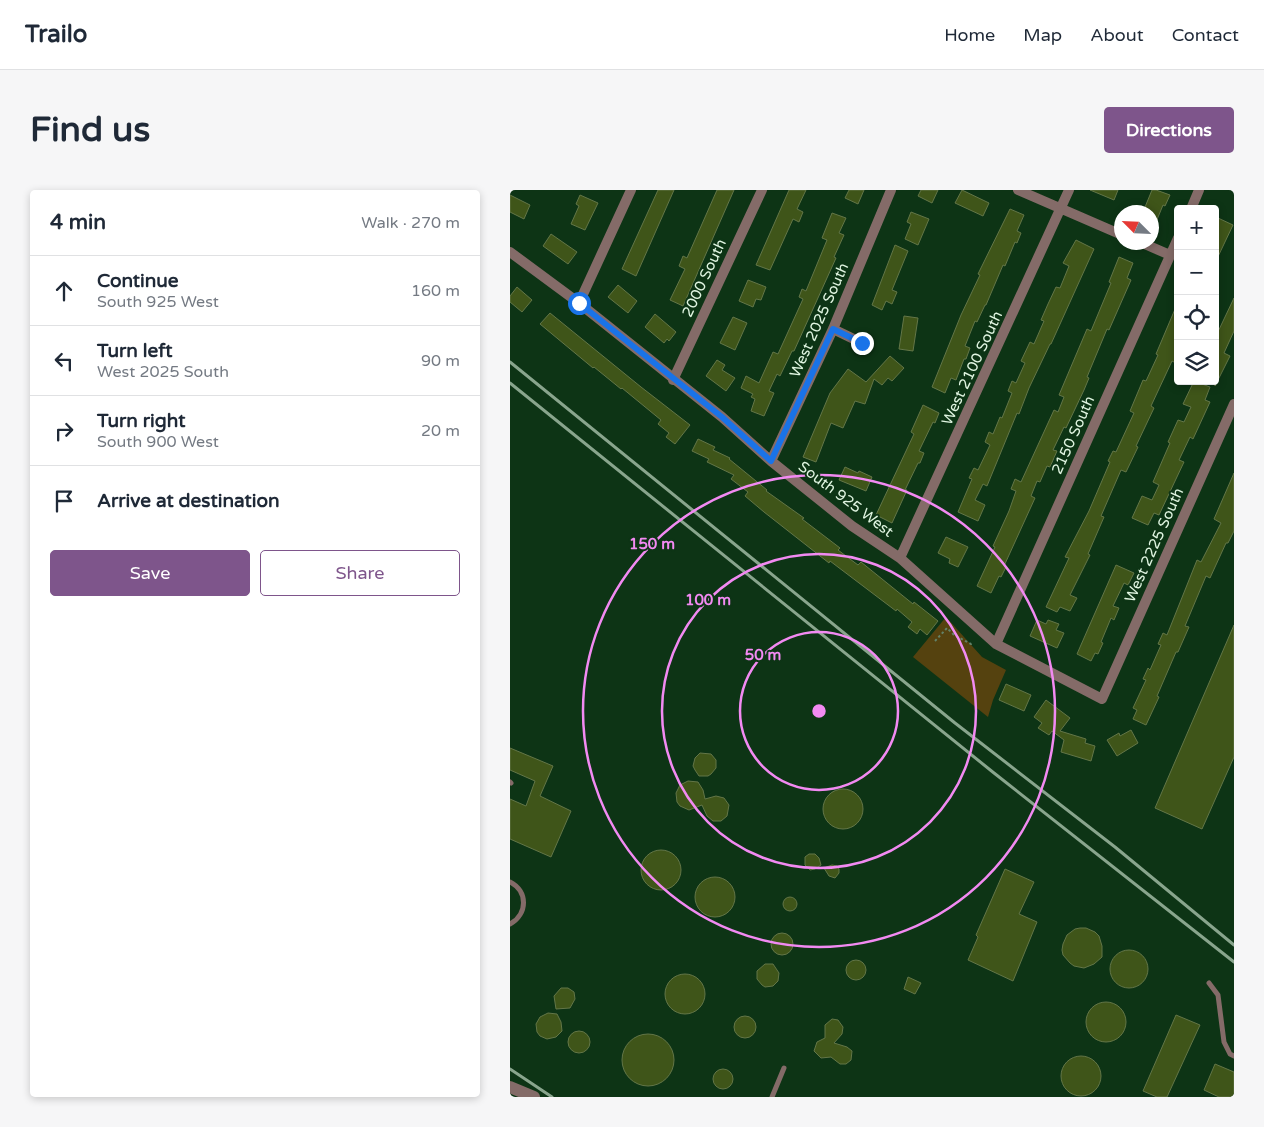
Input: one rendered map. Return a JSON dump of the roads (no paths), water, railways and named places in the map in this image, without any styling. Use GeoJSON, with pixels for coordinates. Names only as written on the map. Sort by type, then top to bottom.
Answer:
{"type":"FeatureCollection","features":[{"type":"Feature","properties":{"kind":"street"},"geometry":{"type":"LineString","coordinates":[[579,303],[631,190]]}},
{"type":"Feature","properties":{"kind":"street","name":"2000 South"},"geometry":{"type":"LineString","coordinates":[[673,380],[762,190]]}},
{"type":"Feature","properties":{"kind":"street","name":"West 2025 South"},"geometry":{"type":"LineString","coordinates":[[771,461],[833,329],[891,190]]}},
{"type":"Feature","properties":{"kind":"street"},"geometry":{"type":"LineString","coordinates":[[1018,190],[1114,232]]}},
{"type":"Feature","properties":{"kind":"street","name":"West 2100 South"},"geometry":{"type":"LineString","coordinates":[[900,558],[1069,190]]}},
{"type":"Feature","properties":{"kind":"street"},"geometry":{"type":"LineString","coordinates":[[1193,205],[1199,190]]}},
{"type":"Feature","properties":{"kind":"street","name":"2150 South"},"geometry":{"type":"LineString","coordinates":[[996,644],[1174,246]]}},
{"type":"Feature","properties":{"kind":"street"},"geometry":{"type":"LineString","coordinates":[[1158,250],[1170,255]]}},
{"type":"Feature","properties":{"kind":"street","name":"South 925 West"},"geometry":{"type":"LineString","coordinates":[[510,252],[579,303],[673,380],[722,417],[771,461],[852,526],[900,558],[996,644],[1102,699]]}},
{"type":"Feature","properties":{"kind":"street"},"geometry":{"type":"LineString","coordinates":[[833,329],[862,343]]}},
{"type":"Feature","properties":{"kind":"street","name":"West 2225 South"},"geometry":{"type":"LineString","coordinates":[[1102,699],[1234,404]]}},
{"type":"Feature","properties":{"kind":"street"},"geometry":{"type":"LineString","coordinates":[[510,1087],[533,1097]]}},
{"type":"Feature","properties":{"kind":"lane"},"geometry":{"type":"LineString","coordinates":[[510,882],[518,886],[524,898],[523,909],[514,922],[510,924]]}},
{"type":"Feature","properties":{"kind":"lane"},"geometry":{"type":"LineString","coordinates":[[1209,983],[1218,995],[1224,1042],[1230,1054],[1234,1056]]}},
{"type":"Feature","properties":{"kind":"lane"},"geometry":{"type":"LineString","coordinates":[[772,1097],[784,1068]]}},
{"type":"Feature","properties":{"kind":"railway"},"geometry":{"type":"LineString","coordinates":[[510,362],[955,723],[1115,847],[1234,945]]}},
{"type":"Feature","properties":{"kind":"railway"},"geometry":{"type":"LineString","coordinates":[[510,383],[994,773],[1234,962]]}},
{"type":"Feature","properties":{"kind":"railway"},"geometry":{"type":"LineString","coordinates":[[510,1069],[552,1097]]}}]}
